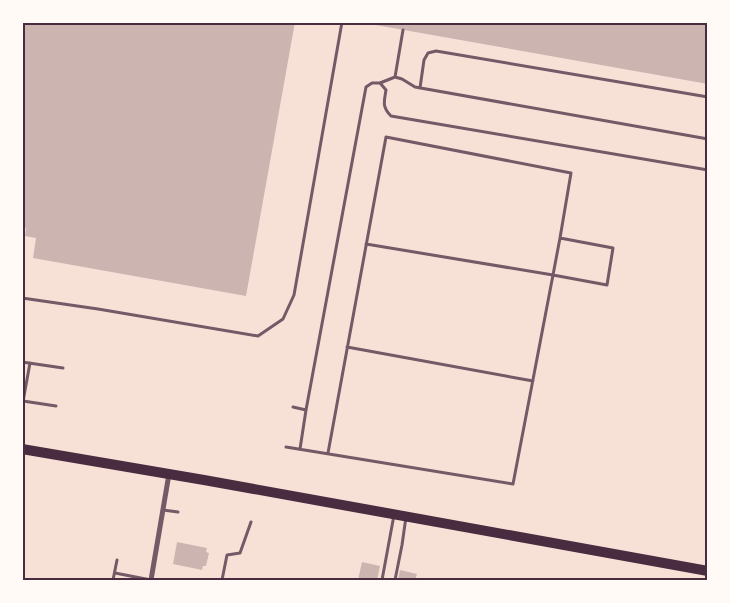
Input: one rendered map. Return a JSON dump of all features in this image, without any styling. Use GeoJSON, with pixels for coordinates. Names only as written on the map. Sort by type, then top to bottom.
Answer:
{"type":"FeatureCollection","features":[{"type":"Feature","properties":{"kind":"main road"},"geometry":{"type":"LineString","coordinates":[[22,449],[169,474],[203,484],[406,517],[708,571]]}},
{"type":"Feature","properties":{"kind":"street"},"geometry":{"type":"LineString","coordinates":[[151,580],[169,474]]}},
{"type":"Feature","properties":{"kind":"lane"},"geometry":{"type":"LineString","coordinates":[[22,298],[258,336],[283,319],[294,295],[342,22]]}},
{"type":"Feature","properties":{"kind":"lane"},"geometry":{"type":"LineString","coordinates":[[395,77],[403,30]]}},
{"type":"Feature","properties":{"kind":"lane"},"geometry":{"type":"LineString","coordinates":[[420,88],[424,60],[428,52],[436,51],[708,97]]}},
{"type":"Feature","properties":{"kind":"lane"},"geometry":{"type":"LineString","coordinates":[[300,449],[366,87],[372,83],[380,83],[395,77],[415,87],[708,140]]}},
{"type":"Feature","properties":{"kind":"lane"},"geometry":{"type":"LineString","coordinates":[[380,83],[386,90],[385,111],[391,116],[708,170]]}},
{"type":"Feature","properties":{"kind":"lane"},"geometry":{"type":"LineString","coordinates":[[286,447],[513,484],[571,172],[386,137],[328,453]]}},
{"type":"Feature","properties":{"kind":"lane"},"geometry":{"type":"LineString","coordinates":[[366,244],[607,285],[613,248],[560,238]]}},
{"type":"Feature","properties":{"kind":"lane"},"geometry":{"type":"LineString","coordinates":[[347,347],[533,381]]}},
{"type":"Feature","properties":{"kind":"lane"},"geometry":{"type":"LineString","coordinates":[[22,362],[63,368]]}},
{"type":"Feature","properties":{"kind":"lane"},"geometry":{"type":"LineString","coordinates":[[22,407],[30,363]]}},
{"type":"Feature","properties":{"kind":"lane"},"geometry":{"type":"LineString","coordinates":[[23,401],[56,406]]}},
{"type":"Feature","properties":{"kind":"lane"},"geometry":{"type":"LineString","coordinates":[[292,407],[306,410]]}},
{"type":"Feature","properties":{"kind":"lane"},"geometry":{"type":"LineString","coordinates":[[163,510],[178,512]]}},
{"type":"Feature","properties":{"kind":"lane"},"geometry":{"type":"LineString","coordinates":[[382,580],[394,515]]}},
{"type":"Feature","properties":{"kind":"lane"},"geometry":{"type":"LineString","coordinates":[[395,580],[406,517]]}},
{"type":"Feature","properties":{"kind":"lane"},"geometry":{"type":"LineString","coordinates":[[222,580],[227,555],[240,553],[251,522]]}},
{"type":"Feature","properties":{"kind":"lane"},"geometry":{"type":"LineString","coordinates":[[113,580],[117,560]]}},
{"type":"Feature","properties":{"kind":"lane"},"geometry":{"type":"LineString","coordinates":[[115,573],[151,580]]}},
{"type":"Feature","properties":{"kind":"building"},"geometry":{"type":"Polygon","coordinates":[[[22,22],[295,22],[246,296],[33,258],[36,238],[25,236],[26,228],[22,228],[22,22]]]}},
{"type":"Feature","properties":{"kind":"building"},"geometry":{"type":"Polygon","coordinates":[[[371,22],[708,22],[708,84],[370,24],[371,22]]]}},
{"type":"Feature","properties":{"kind":"building"},"geometry":{"type":"Polygon","coordinates":[[[177,542],[207,548],[206,552],[209,553],[206,566],[203,566],[202,570],[173,564],[177,542]]]}},
{"type":"Feature","properties":{"kind":"building"},"geometry":{"type":"Polygon","coordinates":[[[362,562],[380,566],[377,580],[358,580],[362,562]]]}},
{"type":"Feature","properties":{"kind":"building"},"geometry":{"type":"Polygon","coordinates":[[[400,570],[417,574],[415,580],[398,580],[400,570]]]}}]}
